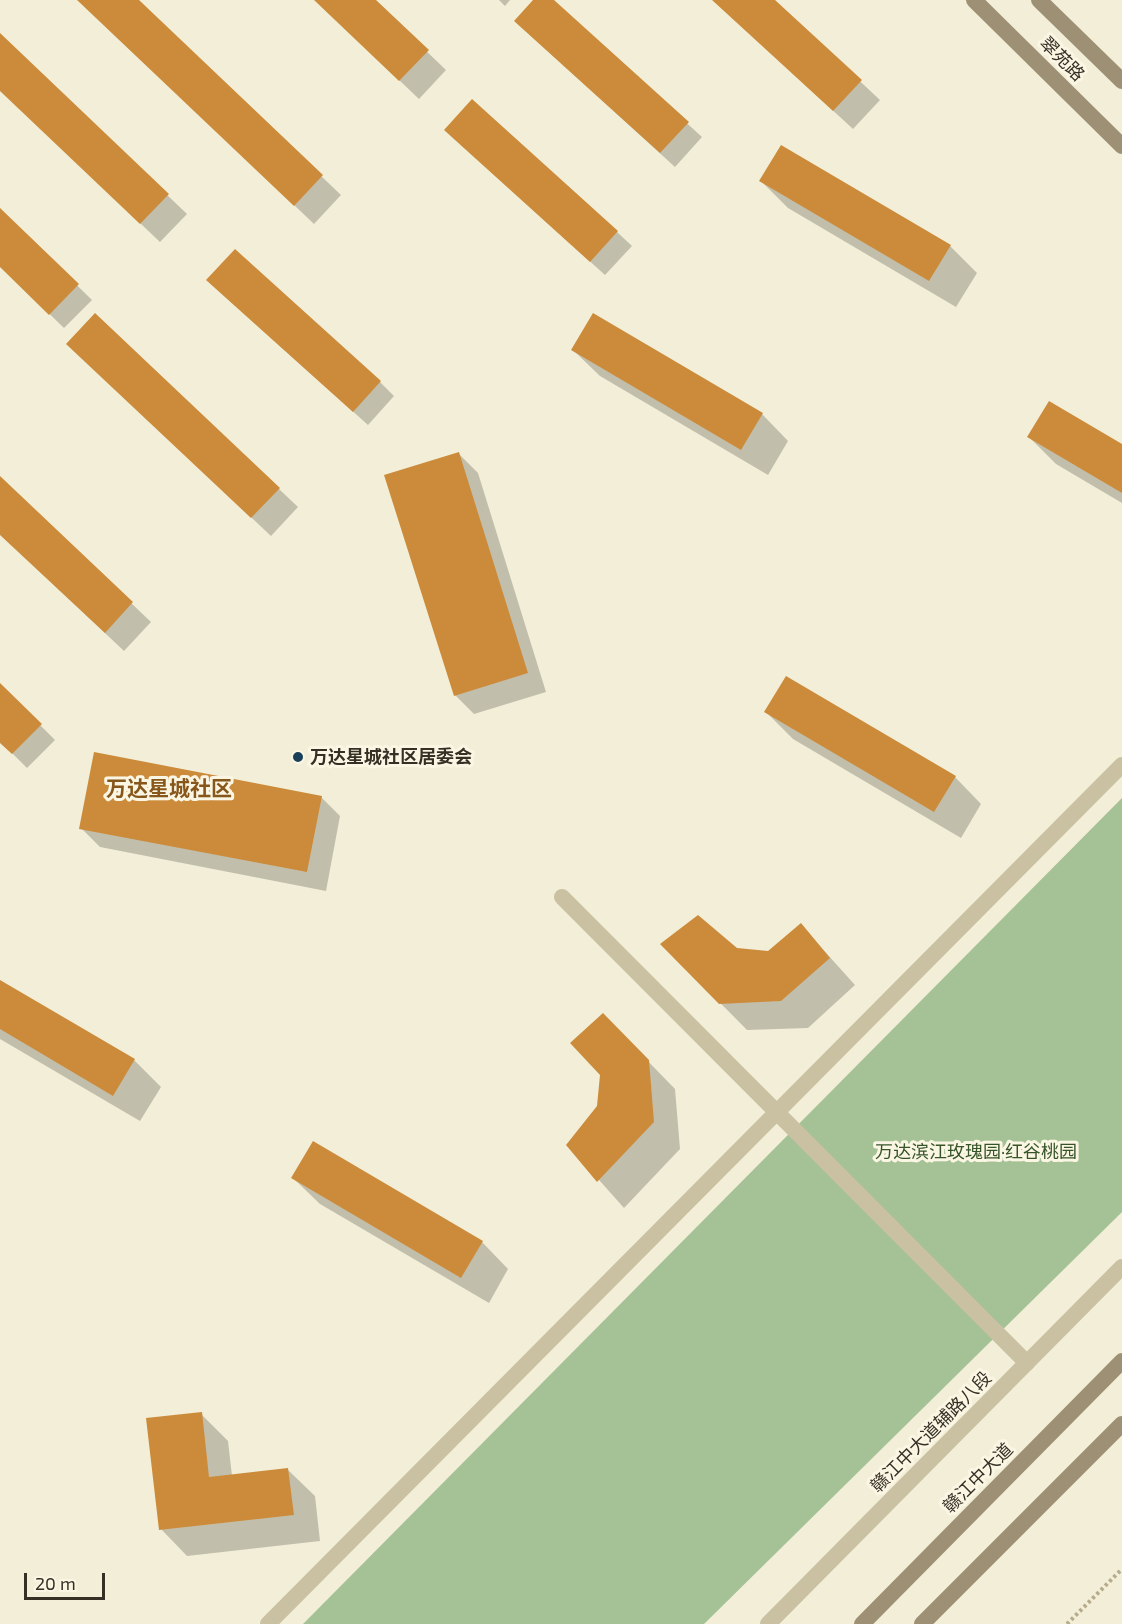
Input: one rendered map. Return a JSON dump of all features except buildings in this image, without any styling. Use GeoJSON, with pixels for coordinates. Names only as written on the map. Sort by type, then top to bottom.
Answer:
{"type":"FeatureCollection","features":[{"type":"Feature","properties":{"kind":"main road","name":"翠苑路"},"geometry":{"type":"LineString","coordinates":[[974,0],[1122,146]]}},
{"type":"Feature","properties":{"kind":"main road","name":"翠苑路"},"geometry":{"type":"LineString","coordinates":[[1039,0],[1122,81]]}},
{"type":"Feature","properties":{"kind":"main road","name":"赣江中大道"},"geometry":{"type":"LineString","coordinates":[[862,1624],[1122,1361]]}},
{"type":"Feature","properties":{"kind":"main road"},"geometry":{"type":"LineString","coordinates":[[922,1624],[1122,1424]]}},
{"type":"Feature","properties":{"kind":"street"},"geometry":{"type":"LineString","coordinates":[[268,1624],[1122,765]]}},
{"type":"Feature","properties":{"kind":"street"},"geometry":{"type":"LineString","coordinates":[[562,897],[1027,1363]]}},
{"type":"Feature","properties":{"kind":"street","name":"赣江中大道辅路八段"},"geometry":{"type":"LineString","coordinates":[[768,1624],[1122,1268]]}},
{"type":"Feature","properties":{"kind":"path"},"geometry":{"type":"LineString","coordinates":[[1067,1624],[1122,1569]]}},
{"type":"Feature","properties":{"kind":"green space","name":"万达滨江玫瑰园·红谷桃园"},"geometry":{"type":"Polygon","coordinates":[[[1122,798],[1122,1212],[704,1624],[303,1624],[1122,798]]]}},
{"type":"Feature","properties":{"kind":"place","name":"万达星城社区居委会"},"geometry":{"type":"Point","coordinates":[298,757]}},
{"type":"Feature","properties":{"kind":"district","name":"万达星城社区"},"geometry":{"type":"Point","coordinates":[169,789]}}]}
